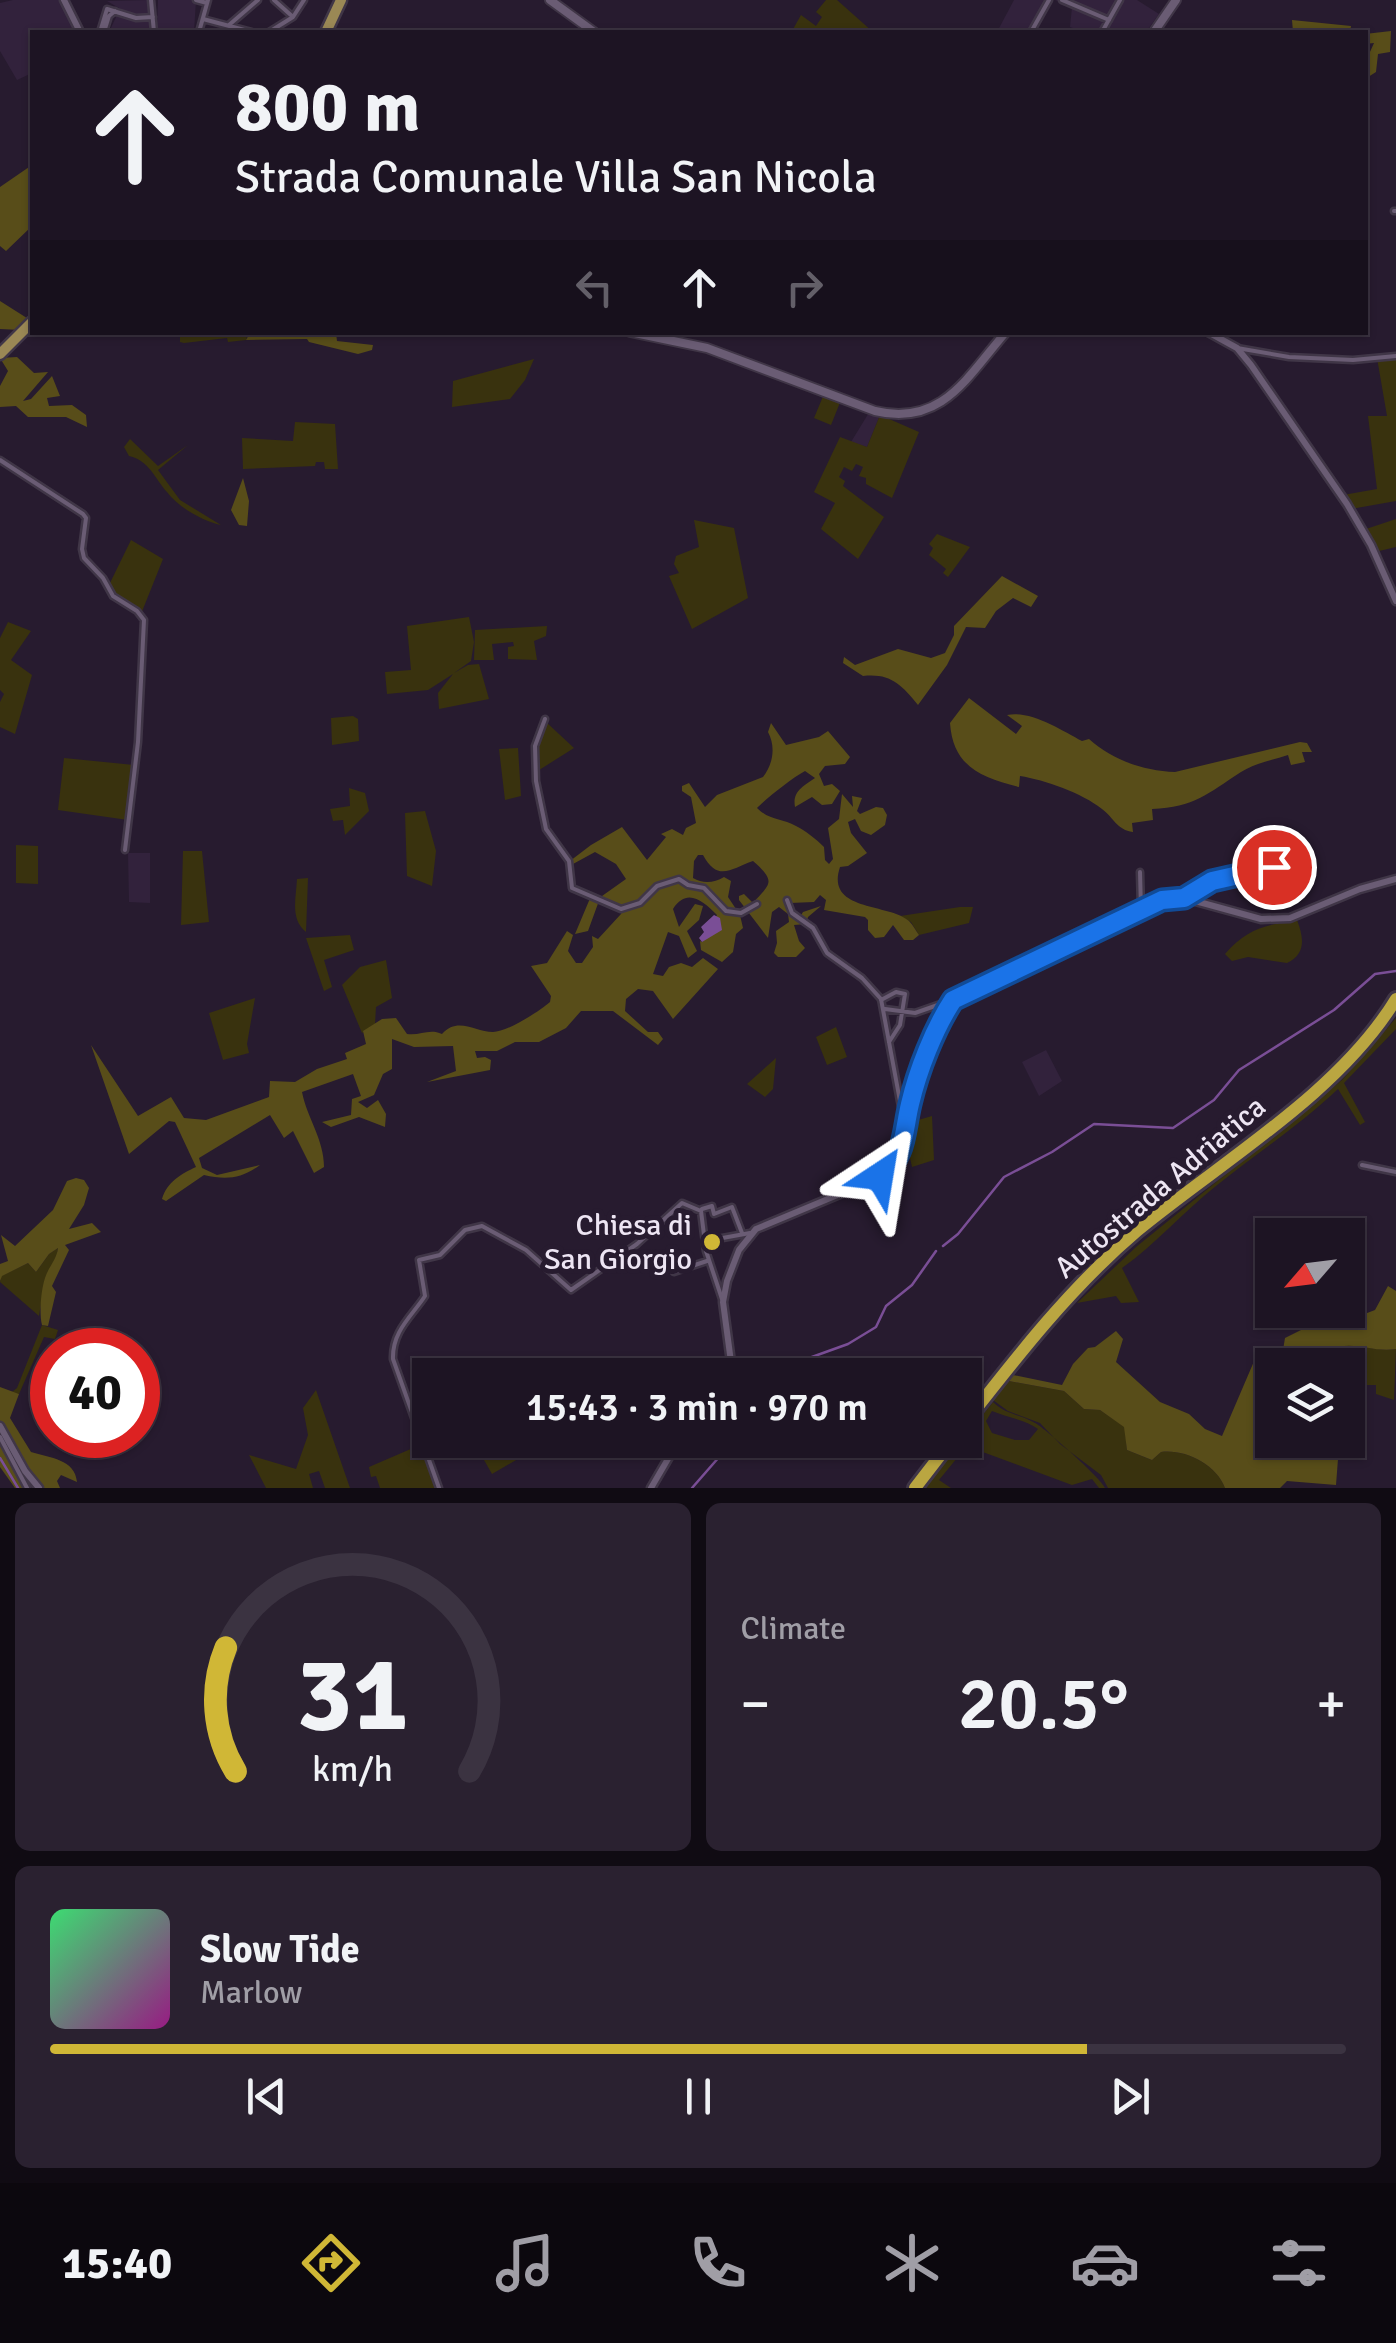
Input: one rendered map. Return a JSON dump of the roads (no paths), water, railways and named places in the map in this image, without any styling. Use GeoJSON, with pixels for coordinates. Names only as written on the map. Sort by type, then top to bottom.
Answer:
{"type":"FeatureCollection","features":[{"type":"Feature","properties":{"kind":"highway","name":"Autostrada Adriatica"},"geometry":{"type":"LineString","coordinates":[[1384,1024],[1396,999]]}},
{"type":"Feature","properties":{"kind":"highway","name":"Autostrada Adriatica"},"geometry":{"type":"LineString","coordinates":[[982,1405],[1085,1280],[1129,1238],[1335,1078],[1396,1009]]}},
{"type":"Feature","properties":{"kind":"highway"},"geometry":{"type":"LineString","coordinates":[[918,1488],[941,1458]]}},
{"type":"Feature","properties":{"kind":"main road"},"geometry":{"type":"LineString","coordinates":[[327,30],[341,0]]}},
{"type":"Feature","properties":{"kind":"main road"},"geometry":{"type":"LineString","coordinates":[[550,0],[591,30]]}},
{"type":"Feature","properties":{"kind":"main road"},"geometry":{"type":"LineString","coordinates":[[1155,30],[1176,0]]}},
{"type":"Feature","properties":{"kind":"main road"},"geometry":{"type":"LineString","coordinates":[[0,354],[30,324]]}},
{"type":"Feature","properties":{"kind":"main road"},"geometry":{"type":"LineString","coordinates":[[642,335],[707,348],[875,411],[902,415],[923,412],[946,400],[1003,335]]}},
{"type":"Feature","properties":{"kind":"street"},"geometry":{"type":"LineString","coordinates":[[64,0],[79,30]]}},
{"type":"Feature","properties":{"kind":"street"},"geometry":{"type":"LineString","coordinates":[[152,0],[154,30]]}},
{"type":"Feature","properties":{"kind":"street"},"geometry":{"type":"LineString","coordinates":[[196,0],[207,2],[200,30]]}},
{"type":"Feature","properties":{"kind":"street"},"geometry":{"type":"LineString","coordinates":[[230,26],[258,0]]}},
{"type":"Feature","properties":{"kind":"street"},"geometry":{"type":"LineString","coordinates":[[274,0],[293,16]]}},
{"type":"Feature","properties":{"kind":"street"},"geometry":{"type":"LineString","coordinates":[[272,30],[293,16],[304,0]]}},
{"type":"Feature","properties":{"kind":"street"},"geometry":{"type":"LineString","coordinates":[[1031,30],[1049,0]]}},
{"type":"Feature","properties":{"kind":"street"},"geometry":{"type":"LineString","coordinates":[[1062,0],[1109,20]]}},
{"type":"Feature","properties":{"kind":"street"},"geometry":{"type":"LineString","coordinates":[[1103,30],[1120,0]]}},
{"type":"Feature","properties":{"kind":"street"},"geometry":{"type":"LineString","coordinates":[[102,30],[105,10],[136,18],[153,17]]}},
{"type":"Feature","properties":{"kind":"street"},"geometry":{"type":"LineString","coordinates":[[204,18],[245,30]]}},
{"type":"Feature","properties":{"kind":"street"},"geometry":{"type":"LineString","coordinates":[[1213,335],[1237,348],[1289,357],[1352,360],[1396,356]]}},
{"type":"Feature","properties":{"kind":"street"},"geometry":{"type":"LineString","coordinates":[[1237,348],[1347,504],[1396,601]]}},
{"type":"Feature","properties":{"kind":"street"},"geometry":{"type":"LineString","coordinates":[[0,460],[83,514],[84,558],[113,596],[144,620],[138,742],[125,850]]}},
{"type":"Feature","properties":{"kind":"street"},"geometry":{"type":"LineString","coordinates":[[545,718],[535,746],[536,780],[546,829],[569,861],[572,888],[622,908],[640,902],[657,886],[679,879],[704,888],[726,912],[742,913],[756,904]]}},
{"type":"Feature","properties":{"kind":"street"},"geometry":{"type":"LineString","coordinates":[[1184,898],[1212,881],[1274,867]]}},
{"type":"Feature","properties":{"kind":"street"},"geometry":{"type":"LineString","coordinates":[[1140,872],[1142,909]]}},
{"type":"Feature","properties":{"kind":"street"},"geometry":{"type":"LineString","coordinates":[[884,1009],[901,1013],[924,1010],[953,1000],[1170,898],[1184,898],[1261,918],[1290,918],[1360,888],[1396,880]]}},
{"type":"Feature","properties":{"kind":"street"},"geometry":{"type":"LineString","coordinates":[[787,900],[792,912],[814,928],[827,953],[862,978],[881,1000],[906,1132]]}},
{"type":"Feature","properties":{"kind":"street"},"geometry":{"type":"LineString","coordinates":[[881,1000],[896,992],[905,993],[898,1029],[890,1042]]}},
{"type":"Feature","properties":{"kind":"street"},"geometry":{"type":"LineString","coordinates":[[706,1241],[746,1233],[880,1176],[898,1157],[910,1103],[953,1000]]}},
{"type":"Feature","properties":{"kind":"street"},"geometry":{"type":"LineString","coordinates":[[1362,1165],[1396,1172]]}},
{"type":"Feature","properties":{"kind":"street"},"geometry":{"type":"LineString","coordinates":[[439,1488],[393,1359],[394,1339],[411,1318],[414,1306],[425,1296],[418,1260],[440,1255],[465,1230],[482,1226],[526,1250],[571,1290],[638,1244],[682,1203],[700,1210],[712,1206],[714,1214],[732,1207],[746,1233]]}},
{"type":"Feature","properties":{"kind":"street"},"geometry":{"type":"LineString","coordinates":[[700,1210],[709,1260],[723,1302],[730,1358]]}},
{"type":"Feature","properties":{"kind":"street"},"geometry":{"type":"LineString","coordinates":[[723,1302],[731,1267],[746,1233]]}},
{"type":"Feature","properties":{"kind":"street"},"geometry":{"type":"LineString","coordinates":[[674,1272],[709,1260]]}},
{"type":"Feature","properties":{"kind":"street"},"geometry":{"type":"LineString","coordinates":[[0,1426],[25,1471],[40,1488]]}},
{"type":"Feature","properties":{"kind":"street"},"geometry":{"type":"LineString","coordinates":[[0,1437],[28,1488]]}},
{"type":"Feature","properties":{"kind":"street"},"geometry":{"type":"LineString","coordinates":[[652,1488],[669,1458]]}},
{"type":"Feature","properties":{"kind":"waterway"},"geometry":{"type":"LineString","coordinates":[[943,1246],[958,1234],[1004,1177],[1094,1124],[1173,1128],[1214,1100],[1239,1070],[1334,1010],[1375,974],[1396,971]]}},
{"type":"Feature","properties":{"kind":"waterway"},"geometry":{"type":"LineString","coordinates":[[809,1358],[848,1344],[876,1327],[886,1306],[912,1285],[936,1251]]}},
{"type":"Feature","properties":{"kind":"waterway"},"geometry":{"type":"LineString","coordinates":[[0,1458],[18,1488]]}},
{"type":"Feature","properties":{"kind":"waterway"},"geometry":{"type":"LineString","coordinates":[[692,1488],[718,1458]]}},
{"type":"Feature","properties":{"kind":"place","name":"Chiesa di San Giorgio"},"geometry":{"type":"Point","coordinates":[712,1242]}}]}
